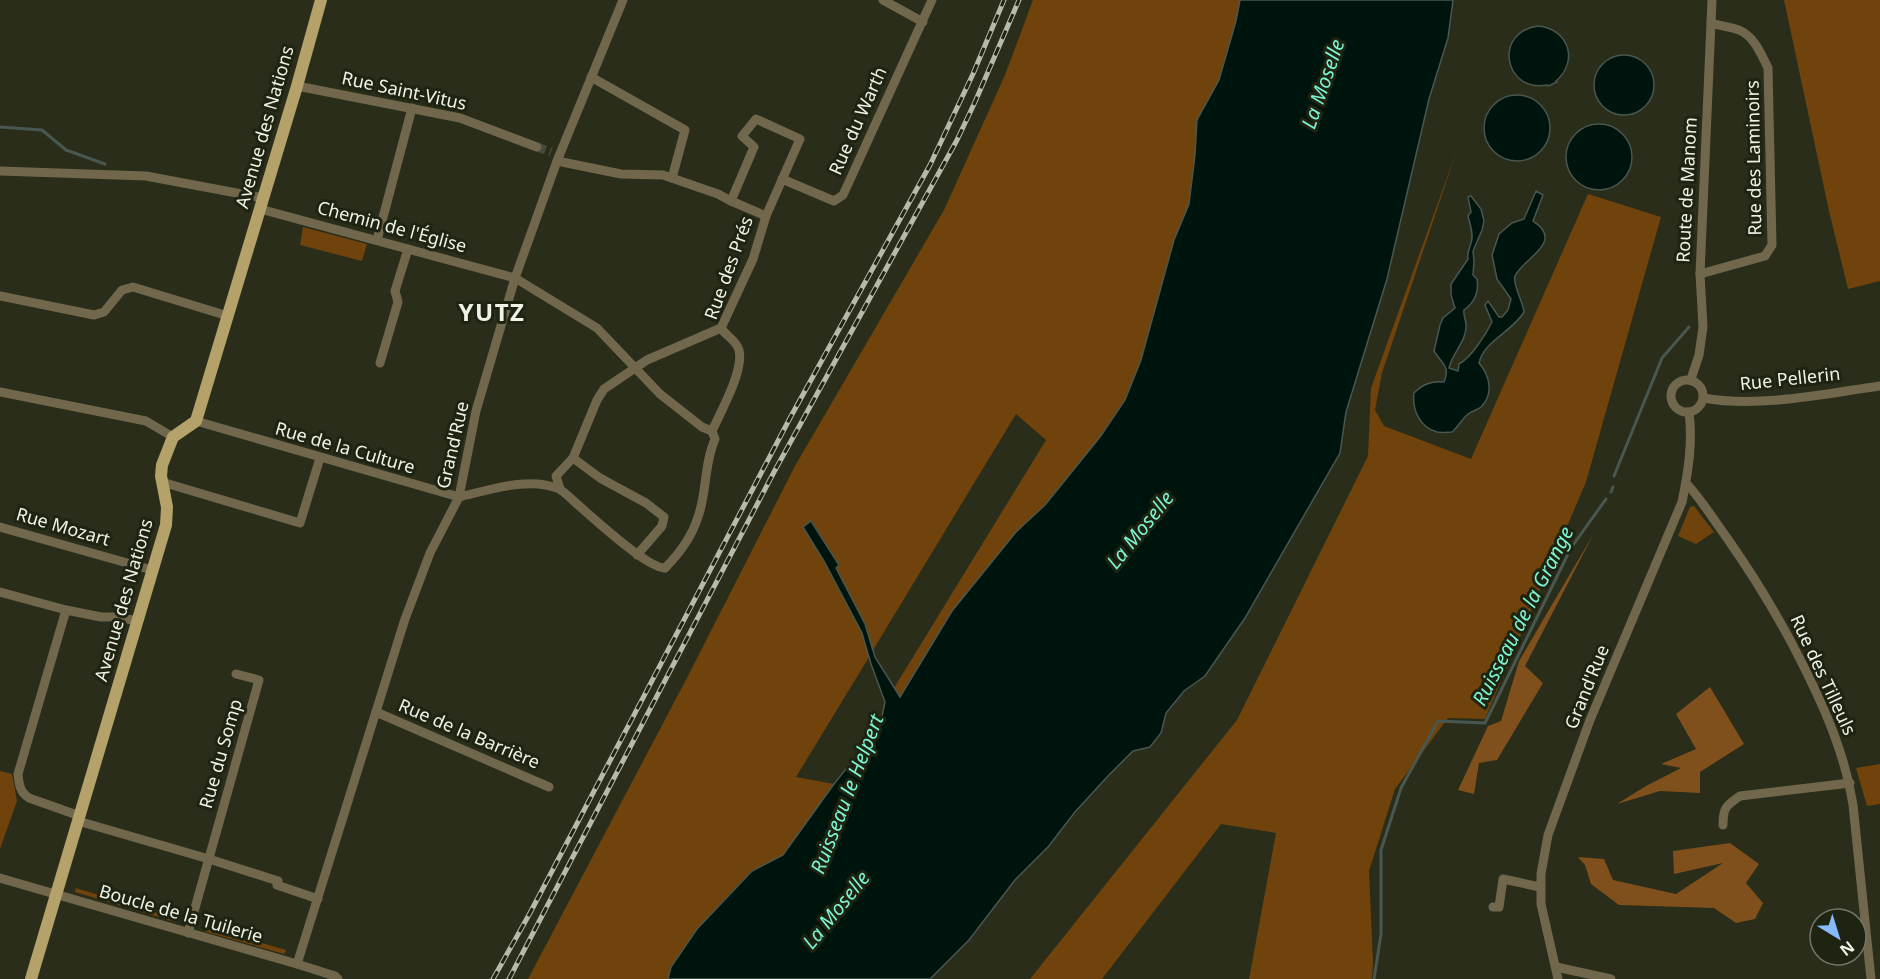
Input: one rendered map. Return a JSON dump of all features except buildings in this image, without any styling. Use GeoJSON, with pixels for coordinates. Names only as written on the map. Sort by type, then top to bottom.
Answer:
{"type":"FeatureCollection","features":[{"type":"Feature","properties":{"kind":"main road","name":"Avenue des Nations"},"geometry":{"type":"LineString","coordinates":[[196,422],[321,0]]}},
{"type":"Feature","properties":{"kind":"main road"},"geometry":{"type":"LineString","coordinates":[[173,437],[196,422]]}},
{"type":"Feature","properties":{"kind":"main road","name":"Avenue des Nations"},"geometry":{"type":"LineString","coordinates":[[31,979],[166,525],[167,507],[162,482],[162,465],[173,437]]}},
{"type":"Feature","properties":{"kind":"street","name":"Grand'Rue"},"geometry":{"type":"LineString","coordinates":[[318,899],[405,619],[430,553],[459,497],[476,411],[556,156],[623,0]]}},
{"type":"Feature","properties":{"kind":"street"},"geometry":{"type":"LineString","coordinates":[[883,0],[923,22]]}},
{"type":"Feature","properties":{"kind":"street","name":"Rue du Warth"},"geometry":{"type":"LineString","coordinates":[[782,180],[834,201],[843,195],[932,0]]}},
{"type":"Feature","properties":{"kind":"street","name":"Route de Manom"},"geometry":{"type":"LineString","coordinates":[[1692,381],[1702,339],[1700,274],[1712,0]]}},
{"type":"Feature","properties":{"kind":"street","name":"Rue des Laminoirs"},"geometry":{"type":"LineString","coordinates":[[1700,274],[1765,256],[1772,245],[1768,68],[1754,42],[1745,34],[1711,23]]}},
{"type":"Feature","properties":{"kind":"street"},"geometry":{"type":"LineString","coordinates":[[591,77],[685,130],[672,178]]}},
{"type":"Feature","properties":{"kind":"street","name":"Rue Saint-Vitus"},"geometry":{"type":"LineString","coordinates":[[297,86],[460,118],[537,147]]}},
{"type":"Feature","properties":{"kind":"street"},"geometry":{"type":"LineString","coordinates":[[377,240],[412,108]]}},
{"type":"Feature","properties":{"kind":"street","name":"Rue des Prés"},"geometry":{"type":"LineString","coordinates":[[637,555],[666,571],[691,534],[698,518],[713,435],[735,379],[739,362],[739,349],[734,340],[724,334],[721,328],[753,259],[766,216],[800,139],[756,119],[742,136],[754,147],[731,201]]}},
{"type":"Feature","properties":{"kind":"street"},"geometry":{"type":"LineString","coordinates":[[556,156],[621,174],[663,175],[718,194],[766,216]]}},
{"type":"Feature","properties":{"kind":"street","name":"Chemin de l'Église"},"geometry":{"type":"LineString","coordinates":[[0,171],[146,176],[262,204],[377,240],[516,278],[597,328],[660,394],[713,435]]}},
{"type":"Feature","properties":{"kind":"street"},"geometry":{"type":"LineString","coordinates":[[380,363],[398,303],[395,291],[408,249]]}},
{"type":"Feature","properties":{"kind":"street"},"geometry":{"type":"LineString","coordinates":[[0,296],[94,315],[104,312],[122,290],[133,287],[228,316]]}},
{"type":"Feature","properties":{"kind":"street"},"geometry":{"type":"LineString","coordinates":[[560,489],[556,476],[573,458],[590,414],[604,389],[634,367],[660,353],[721,328]]}},
{"type":"Feature","properties":{"kind":"street"},"geometry":{"type":"LineString","coordinates":[[1682,381],[1692,381],[1701,388],[1703,398],[1699,408],[1684,412],[1675,407],[1671,397],[1677,384],[1682,381]]}},
{"type":"Feature","properties":{"kind":"street","name":"Rue Pellerin"},"geometry":{"type":"LineString","coordinates":[[1703,398],[1758,402],[1880,386]]}},
{"type":"Feature","properties":{"kind":"street"},"geometry":{"type":"LineString","coordinates":[[0,392],[146,422],[173,437]]}},
{"type":"Feature","properties":{"kind":"street","name":"Grand'Rue"},"geometry":{"type":"LineString","coordinates":[[1558,979],[1541,904],[1541,874],[1548,836],[1590,720],[1682,502],[1691,430],[1689,412]]}},
{"type":"Feature","properties":{"kind":"street","name":"Rue de la Culture"},"geometry":{"type":"LineString","coordinates":[[196,422],[459,497]]}},
{"type":"Feature","properties":{"kind":"street"},"geometry":{"type":"LineString","coordinates":[[162,482],[300,523],[320,458]]}},
{"type":"Feature","properties":{"kind":"street"},"geometry":{"type":"LineString","coordinates":[[459,497],[529,483],[560,489],[637,555],[662,526],[664,517],[646,503],[600,478],[573,458]]}},
{"type":"Feature","properties":{"kind":"street","name":"Rue des Tilleuls"},"geometry":{"type":"LineString","coordinates":[[1686,483],[1745,564],[1780,620],[1826,711],[1839,746],[1850,783],[1870,979]]}},
{"type":"Feature","properties":{"kind":"street","name":"Rue Mozart"},"geometry":{"type":"LineString","coordinates":[[0,527],[152,570]]}},
{"type":"Feature","properties":{"kind":"street"},"geometry":{"type":"LineString","coordinates":[[0,592],[66,610],[138,621]]}},
{"type":"Feature","properties":{"kind":"street"},"geometry":{"type":"LineString","coordinates":[[66,610],[18,774],[22,793],[79,819],[278,881],[277,885],[318,899],[297,964]]}},
{"type":"Feature","properties":{"kind":"street","name":"Rue du Somp"},"geometry":{"type":"LineString","coordinates":[[188,933],[259,680],[236,674]]}},
{"type":"Feature","properties":{"kind":"street","name":"Rue de la Barrière"},"geometry":{"type":"LineString","coordinates":[[376,712],[549,787]]}},
{"type":"Feature","properties":{"kind":"street"},"geometry":{"type":"LineString","coordinates":[[1723,825],[1723,811],[1728,804],[1740,796],[1850,783]]}},
{"type":"Feature","properties":{"kind":"street","name":"Boucle de la Tuilerie"},"geometry":{"type":"LineString","coordinates":[[0,878],[297,964],[338,979]]}},
{"type":"Feature","properties":{"kind":"street"},"geometry":{"type":"LineString","coordinates":[[1493,907],[1499,908],[1503,879],[1540,887]]}},
{"type":"Feature","properties":{"kind":"street"},"geometry":{"type":"LineString","coordinates":[[1556,967],[1611,979]]}},
{"type":"Feature","properties":{"kind":"shaded area"},"geometry":{"type":"Polygon","coordinates":[[[1033,0],[1240,0],[1219,80],[1197,120],[1189,204],[1174,240],[1141,360],[1125,400],[1100,437],[1045,505],[1016,532],[952,611],[900,698],[894,688],[1046,440],[1016,414],[873,650],[865,624],[836,568],[839,565],[812,521],[803,527],[824,561],[862,633],[869,657],[796,777],[834,784],[783,855],[751,871],[697,929],[671,967],[668,979],[528,979],[688,676],[795,466],[944,210],[1005,75],[1033,0]]]}},
{"type":"Feature","properties":{"kind":"shaded area"},"geometry":{"type":"Polygon","coordinates":[[[1784,0],[1880,0],[1880,281],[1848,289],[1784,0]]]}},
{"type":"Feature","properties":{"kind":"shaded area"},"geometry":{"type":"Polygon","coordinates":[[[1457,150],[1382,373],[1375,410],[1384,426],[1471,459],[1588,194],[1661,217],[1586,482],[1485,719],[1448,718],[1395,789],[1369,871],[1372,979],[1249,979],[1276,833],[1221,824],[1102,979],[1030,979],[1237,720],[1368,456],[1371,388],[1457,150]]]}},
{"type":"Feature","properties":{"kind":"shaded area"},"geometry":{"type":"Polygon","coordinates":[[[303,227],[367,244],[362,261],[300,245],[303,227]]]}},
{"type":"Feature","properties":{"kind":"shaded area"},"geometry":{"type":"Polygon","coordinates":[[[1694,506],[1714,532],[1696,544],[1678,536],[1690,507],[1694,506]]]}},
{"type":"Feature","properties":{"kind":"shaded area"},"geometry":{"type":"Polygon","coordinates":[[[1594,533],[1525,666],[1543,683],[1497,760],[1479,763],[1474,794],[1458,790],[1488,726],[1501,721],[1519,661],[1594,533]]]}},
{"type":"Feature","properties":{"kind":"shaded area"},"geometry":{"type":"Polygon","coordinates":[[[1710,687],[1744,744],[1700,772],[1700,793],[1660,791],[1617,804],[1681,768],[1661,764],[1696,749],[1676,714],[1710,687]]]}},
{"type":"Feature","properties":{"kind":"shaded area"},"geometry":{"type":"Polygon","coordinates":[[[1880,764],[1880,804],[1867,806],[1856,768],[1880,764]]]}},
{"type":"Feature","properties":{"kind":"shaded area"},"geometry":{"type":"Polygon","coordinates":[[[0,771],[12,774],[17,801],[0,849],[0,771]]]}},
{"type":"Feature","properties":{"kind":"shaded area"},"geometry":{"type":"Polygon","coordinates":[[[1730,843],[1759,864],[1746,883],[1763,903],[1755,919],[1736,923],[1714,908],[1619,905],[1591,884],[1585,865],[1578,857],[1604,859],[1613,880],[1676,894],[1723,863],[1674,874],[1673,851],[1730,843]]]}},
{"type":"Feature","properties":{"kind":"shaded area"},"geometry":{"type":"Polygon","coordinates":[[[76,888],[176,919],[175,922],[75,892],[76,888]]]}},
{"type":"Feature","properties":{"kind":"shaded area"},"geometry":{"type":"Polygon","coordinates":[[[207,927],[286,950],[284,954],[206,932],[207,927]]]}},
{"type":"Feature","properties":{"kind":"water","name":"La Moselle"},"geometry":{"type":"Polygon","coordinates":[[[1240,0],[1453,0],[1448,38],[1429,99],[1387,279],[1346,412],[1340,453],[1245,618],[1205,676],[1184,691],[1166,713],[1161,733],[1150,747],[1133,751],[1108,776],[1075,812],[1048,847],[1015,880],[969,940],[930,979],[668,979],[671,967],[697,929],[752,871],[783,855],[834,784],[880,726],[885,702],[862,633],[824,561],[803,527],[811,521],[839,565],[836,568],[865,624],[875,657],[900,697],[952,611],[1016,532],[1045,505],[1100,437],[1125,400],[1141,360],[1174,240],[1189,204],[1197,120],[1219,80],[1240,0]]]}},
{"type":"Feature","properties":{"kind":"water"},"geometry":{"type":"Polygon","coordinates":[[[1538,26],[1549,28],[1557,33],[1563,39],[1569,56],[1557,82],[1548,86],[1532,85],[1521,80],[1513,71],[1510,61],[1510,49],[1514,39],[1524,31],[1538,26]]]}},
{"type":"Feature","properties":{"kind":"water"},"geometry":{"type":"Polygon","coordinates":[[[1624,55],[1641,60],[1649,68],[1654,85],[1649,102],[1641,110],[1624,115],[1607,110],[1599,102],[1594,85],[1599,68],[1607,60],[1624,55]]]}},
{"type":"Feature","properties":{"kind":"water"},"geometry":{"type":"Polygon","coordinates":[[[1517,95],[1529,98],[1540,105],[1547,116],[1550,128],[1547,140],[1540,151],[1529,158],[1517,161],[1505,158],[1494,151],[1487,140],[1484,128],[1487,116],[1494,105],[1505,98],[1517,95]]]}},
{"type":"Feature","properties":{"kind":"water"},"geometry":{"type":"Polygon","coordinates":[[[1599,124],[1611,127],[1622,134],[1629,145],[1632,157],[1629,169],[1622,180],[1611,187],[1599,190],[1587,187],[1576,180],[1569,169],[1566,157],[1569,145],[1576,134],[1587,127],[1599,124]]]}},
{"type":"Feature","properties":{"kind":"water"},"geometry":{"type":"Polygon","coordinates":[[[1536,191],[1543,195],[1533,221],[1542,229],[1545,236],[1544,243],[1519,270],[1514,279],[1524,312],[1487,348],[1479,363],[1488,379],[1488,396],[1481,407],[1468,414],[1452,432],[1431,430],[1418,417],[1414,405],[1414,393],[1428,384],[1444,382],[1446,377],[1446,368],[1434,351],[1443,318],[1455,308],[1451,295],[1451,284],[1468,259],[1472,236],[1468,216],[1471,212],[1468,197],[1471,196],[1481,209],[1484,221],[1473,251],[1473,275],[1477,279],[1476,293],[1471,304],[1464,310],[1466,331],[1449,368],[1458,371],[1459,364],[1473,351],[1492,322],[1485,305],[1488,301],[1499,317],[1502,317],[1508,310],[1511,299],[1497,279],[1492,255],[1499,234],[1512,223],[1524,219],[1536,191]]]}},
{"type":"Feature","properties":{"kind":"waterway","name":"Ruisseau le Helpert"},"geometry":{"type":"LineString","coordinates":[[0,127],[42,130],[66,150],[105,164]]}},
{"type":"Feature","properties":{"kind":"waterway","name":"Ruisseau de la Grange"},"geometry":{"type":"LineString","coordinates":[[1614,476],[1662,358],[1689,327]]}},
{"type":"Feature","properties":{"kind":"waterway","name":"Ruisseau de la Grange"},"geometry":{"type":"LineString","coordinates":[[1611,492],[1613,487]]}},
{"type":"Feature","properties":{"kind":"waterway","name":"Ruisseau de la Grange"},"geometry":{"type":"LineString","coordinates":[[1374,979],[1381,934],[1381,850],[1401,788],[1438,721],[1485,723],[1571,548],[1606,499]]}},
{"type":"Feature","properties":{"kind":"tunnel"},"geometry":{"type":"LineString","coordinates":[[537,147],[551,152]]}},
{"type":"Feature","properties":{"kind":"railway"},"geometry":{"type":"LineString","coordinates":[[493,979],[530,913],[790,418],[930,165],[973,74],[1004,0]]}},
{"type":"Feature","properties":{"kind":"railway"},"geometry":{"type":"LineString","coordinates":[[509,979],[774,472],[957,140],[1019,0]]}},
{"type":"Feature","properties":{"kind":"district","name":"YUTZ"},"geometry":{"type":"Point","coordinates":[492,313]}}]}
